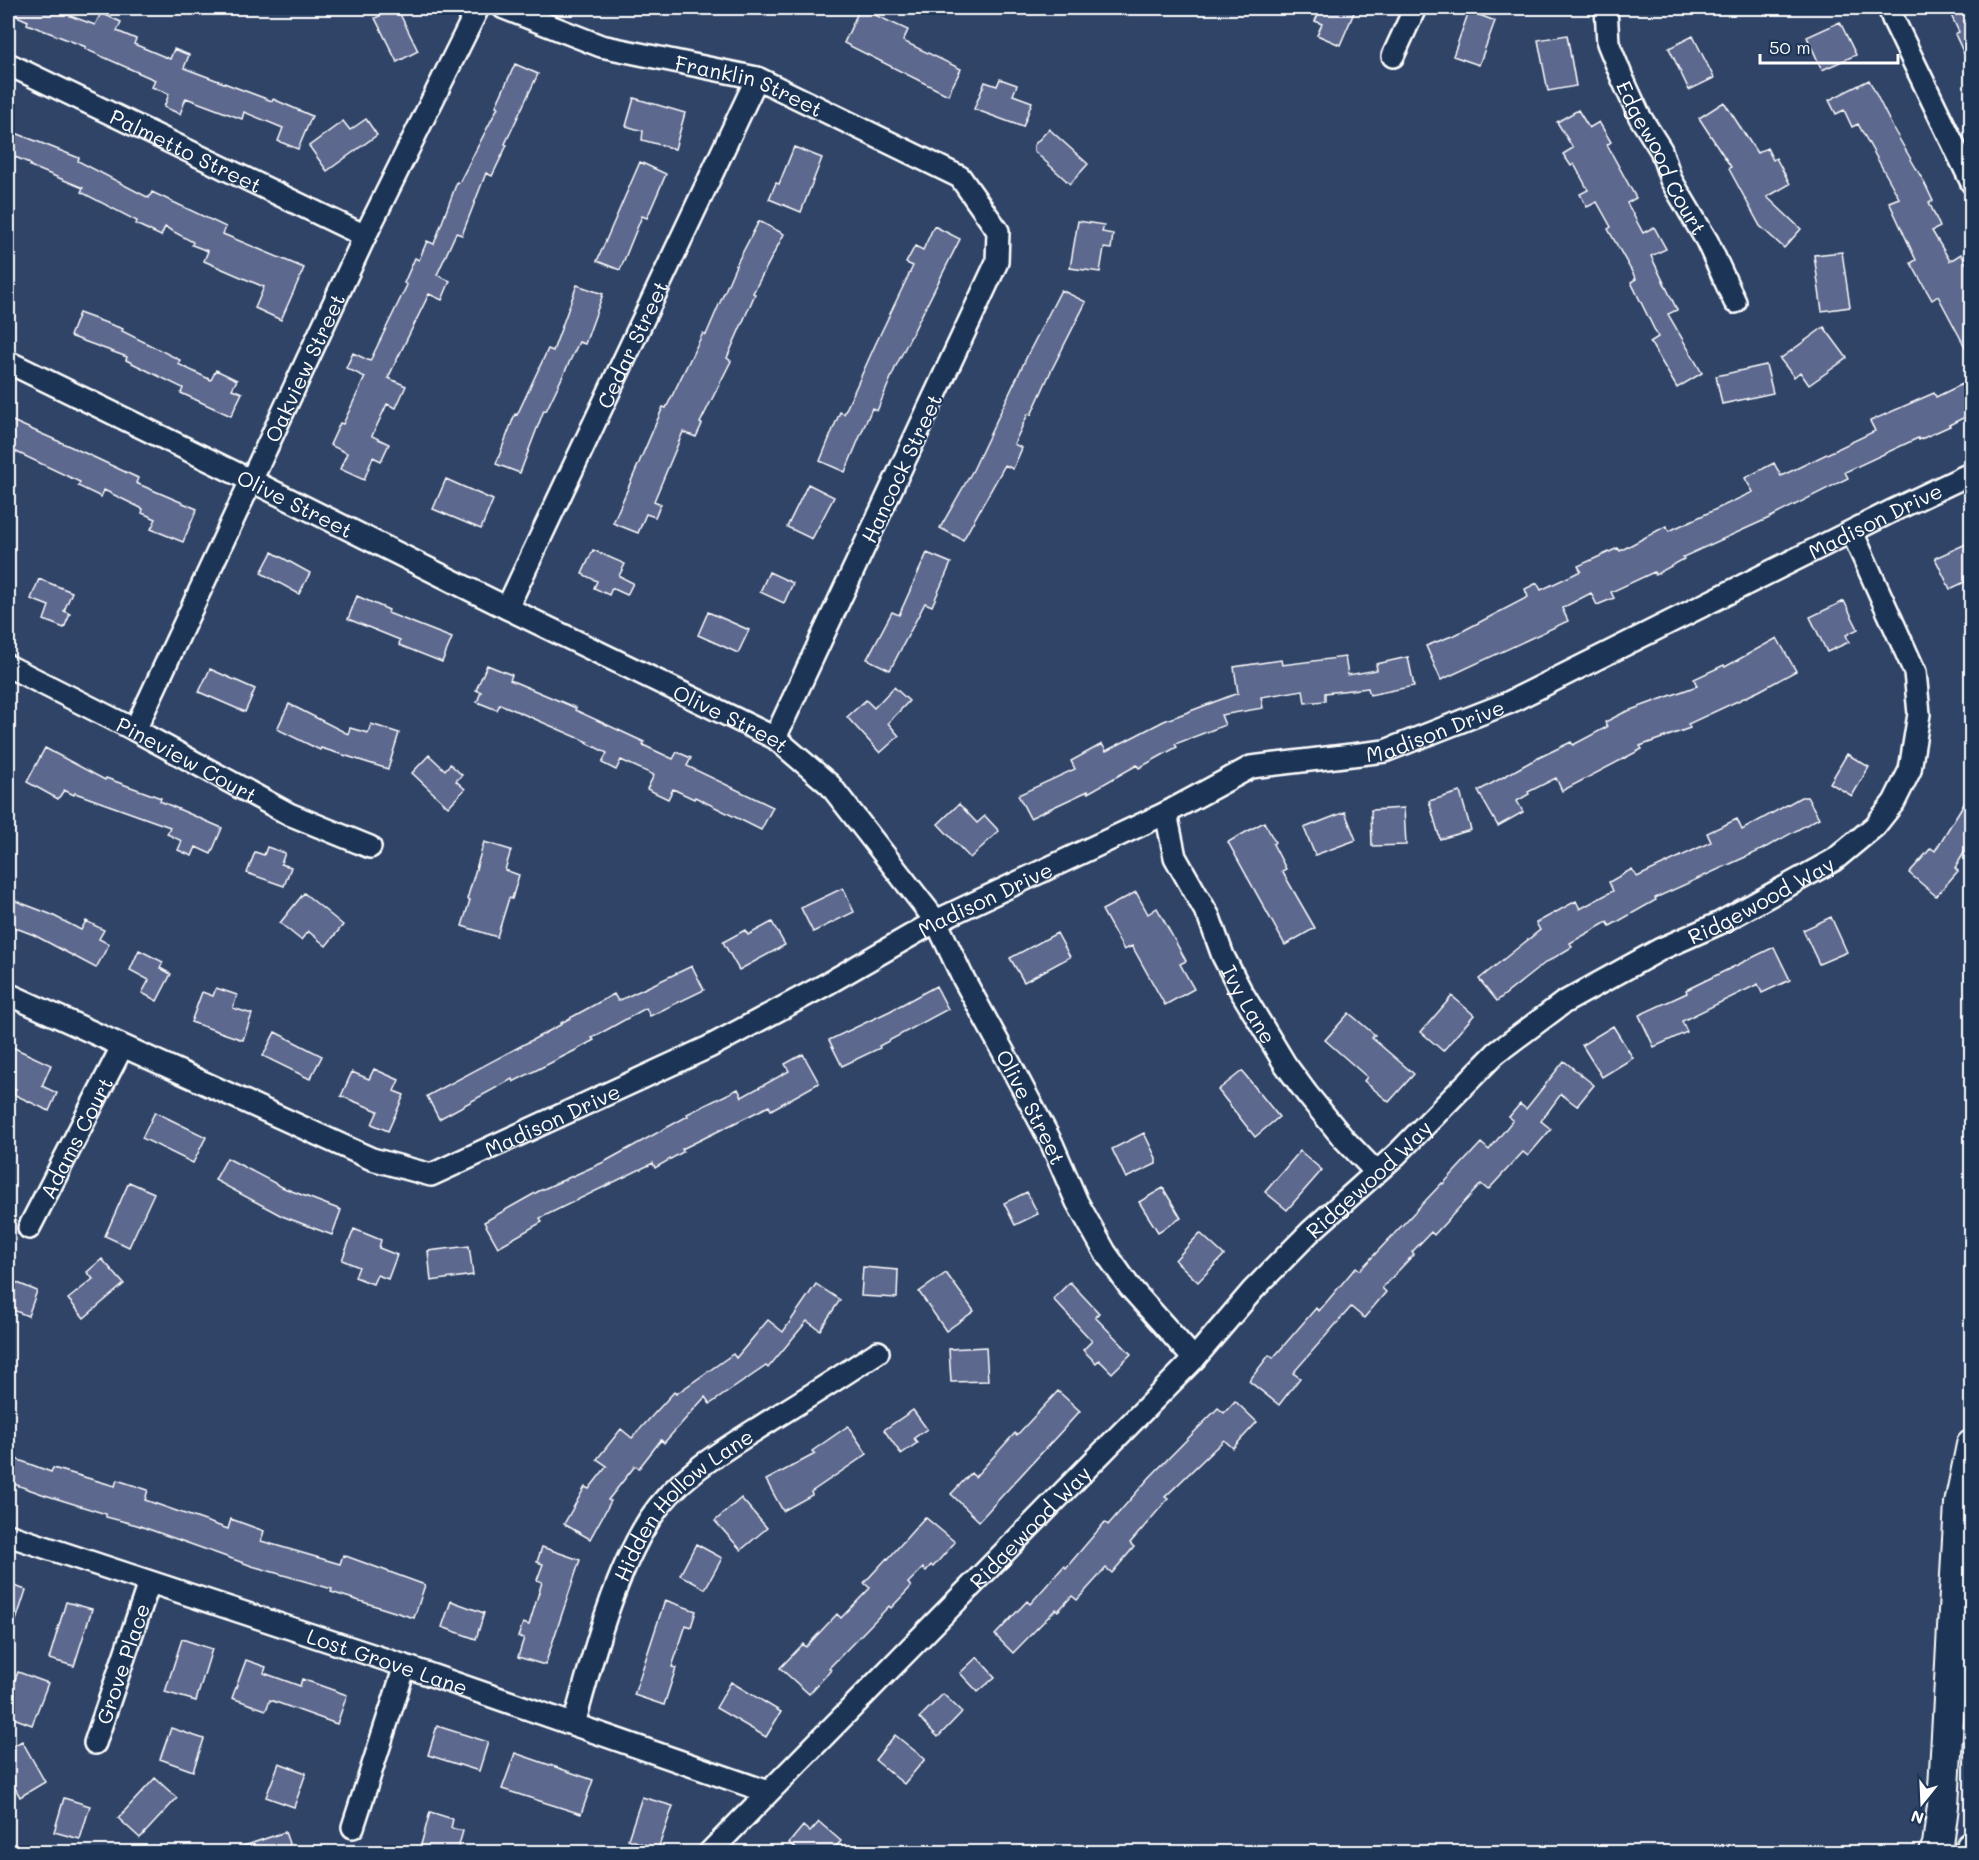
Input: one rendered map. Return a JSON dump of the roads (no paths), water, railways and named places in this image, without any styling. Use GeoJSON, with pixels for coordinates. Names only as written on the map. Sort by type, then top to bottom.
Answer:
{"type":"FeatureCollection","features":[{"type":"Feature","properties":{"kind":"main road"},"geometry":{"type":"LineString","coordinates":[[1935,1852],[1943,1806],[1960,1504],[1971,1445]]}},
{"type":"Feature","properties":{"kind":"main road"},"geometry":{"type":"LineString","coordinates":[[1971,1847],[1971,1852]]}},
{"type":"Feature","properties":{"kind":"street","name":"Oakview Street"},"geometry":{"type":"LineString","coordinates":[[135,730],[365,236],[478,8]]}},
{"type":"Feature","properties":{"kind":"street","name":"Franklin Street"},"geometry":{"type":"LineString","coordinates":[[504,8],[601,46],[758,78],[960,177],[976,199]]}},
{"type":"Feature","properties":{"kind":"street"},"geometry":{"type":"LineString","coordinates":[[1393,56],[1414,8]]}},
{"type":"Feature","properties":{"kind":"street","name":"Edgewood Court"},"geometry":{"type":"LineString","coordinates":[[1606,8],[1608,43],[1623,80],[1640,117],[1660,150],[1671,180],[1707,241],[1735,302]]}},
{"type":"Feature","properties":{"kind":"street"},"geometry":{"type":"LineString","coordinates":[[1889,8],[1971,183]]}},
{"type":"Feature","properties":{"kind":"street","name":"Palmetto Street"},"geometry":{"type":"LineString","coordinates":[[8,64],[365,236]]}},
{"type":"Feature","properties":{"kind":"street","name":"Cedar Street"},"geometry":{"type":"LineString","coordinates":[[507,608],[758,78]]}},
{"type":"Feature","properties":{"kind":"street","name":"Hancock Street"},"geometry":{"type":"LineString","coordinates":[[775,738],[997,262],[998,231],[976,199]]}},
{"type":"Feature","properties":{"kind":"street","name":"Olive Street"},"geometry":{"type":"LineString","coordinates":[[8,362],[775,738],[830,785],[936,921],[962,976],[1052,1144],[1077,1202],[1105,1252],[1129,1286],[1194,1359]]}},
{"type":"Feature","properties":{"kind":"street","name":"Madison Drive"},"geometry":{"type":"LineString","coordinates":[[8,994],[372,1159],[431,1175],[709,1047],[825,985],[936,921],[1166,813],[1251,767],[1385,751],[1508,703],[1971,473]]}},
{"type":"Feature","properties":{"kind":"street","name":"Ridgewood Way"},"geometry":{"type":"LineString","coordinates":[[710,1852],[1194,1359],[1261,1282],[1310,1232],[1397,1154],[1496,1053],[1563,1003],[1661,949],[1720,923],[1834,860],[1875,826],[1894,802],[1910,770],[1919,714],[1915,672],[1852,532]]}},
{"type":"Feature","properties":{"kind":"street","name":"Pineview Court"},"geometry":{"type":"LineString","coordinates":[[8,666],[135,730],[290,814],[370,847]]}},
{"type":"Feature","properties":{"kind":"street","name":"Ivy Lane"},"geometry":{"type":"LineString","coordinates":[[1166,813],[1175,857],[1209,917],[1223,956],[1241,991],[1285,1064],[1307,1094],[1343,1138],[1376,1172]]}},
{"type":"Feature","properties":{"kind":"street","name":"Adams Court"},"geometry":{"type":"LineString","coordinates":[[29,1228],[122,1047]]}},
{"type":"Feature","properties":{"kind":"street","name":"Hidden Hollow Lane"},"geometry":{"type":"LineString","coordinates":[[574,1724],[591,1663],[626,1563],[650,1519],[679,1484],[714,1456],[878,1352]]}},
{"type":"Feature","properties":{"kind":"street","name":"Lost Grove Lane"},"geometry":{"type":"LineString","coordinates":[[8,1535],[405,1666],[768,1792]]}},
{"type":"Feature","properties":{"kind":"street","name":"Grove Place"},"geometry":{"type":"LineString","coordinates":[[95,1743],[149,1583]]}},
{"type":"Feature","properties":{"kind":"street"},"geometry":{"type":"LineString","coordinates":[[353,1827],[405,1666]]}}]}
